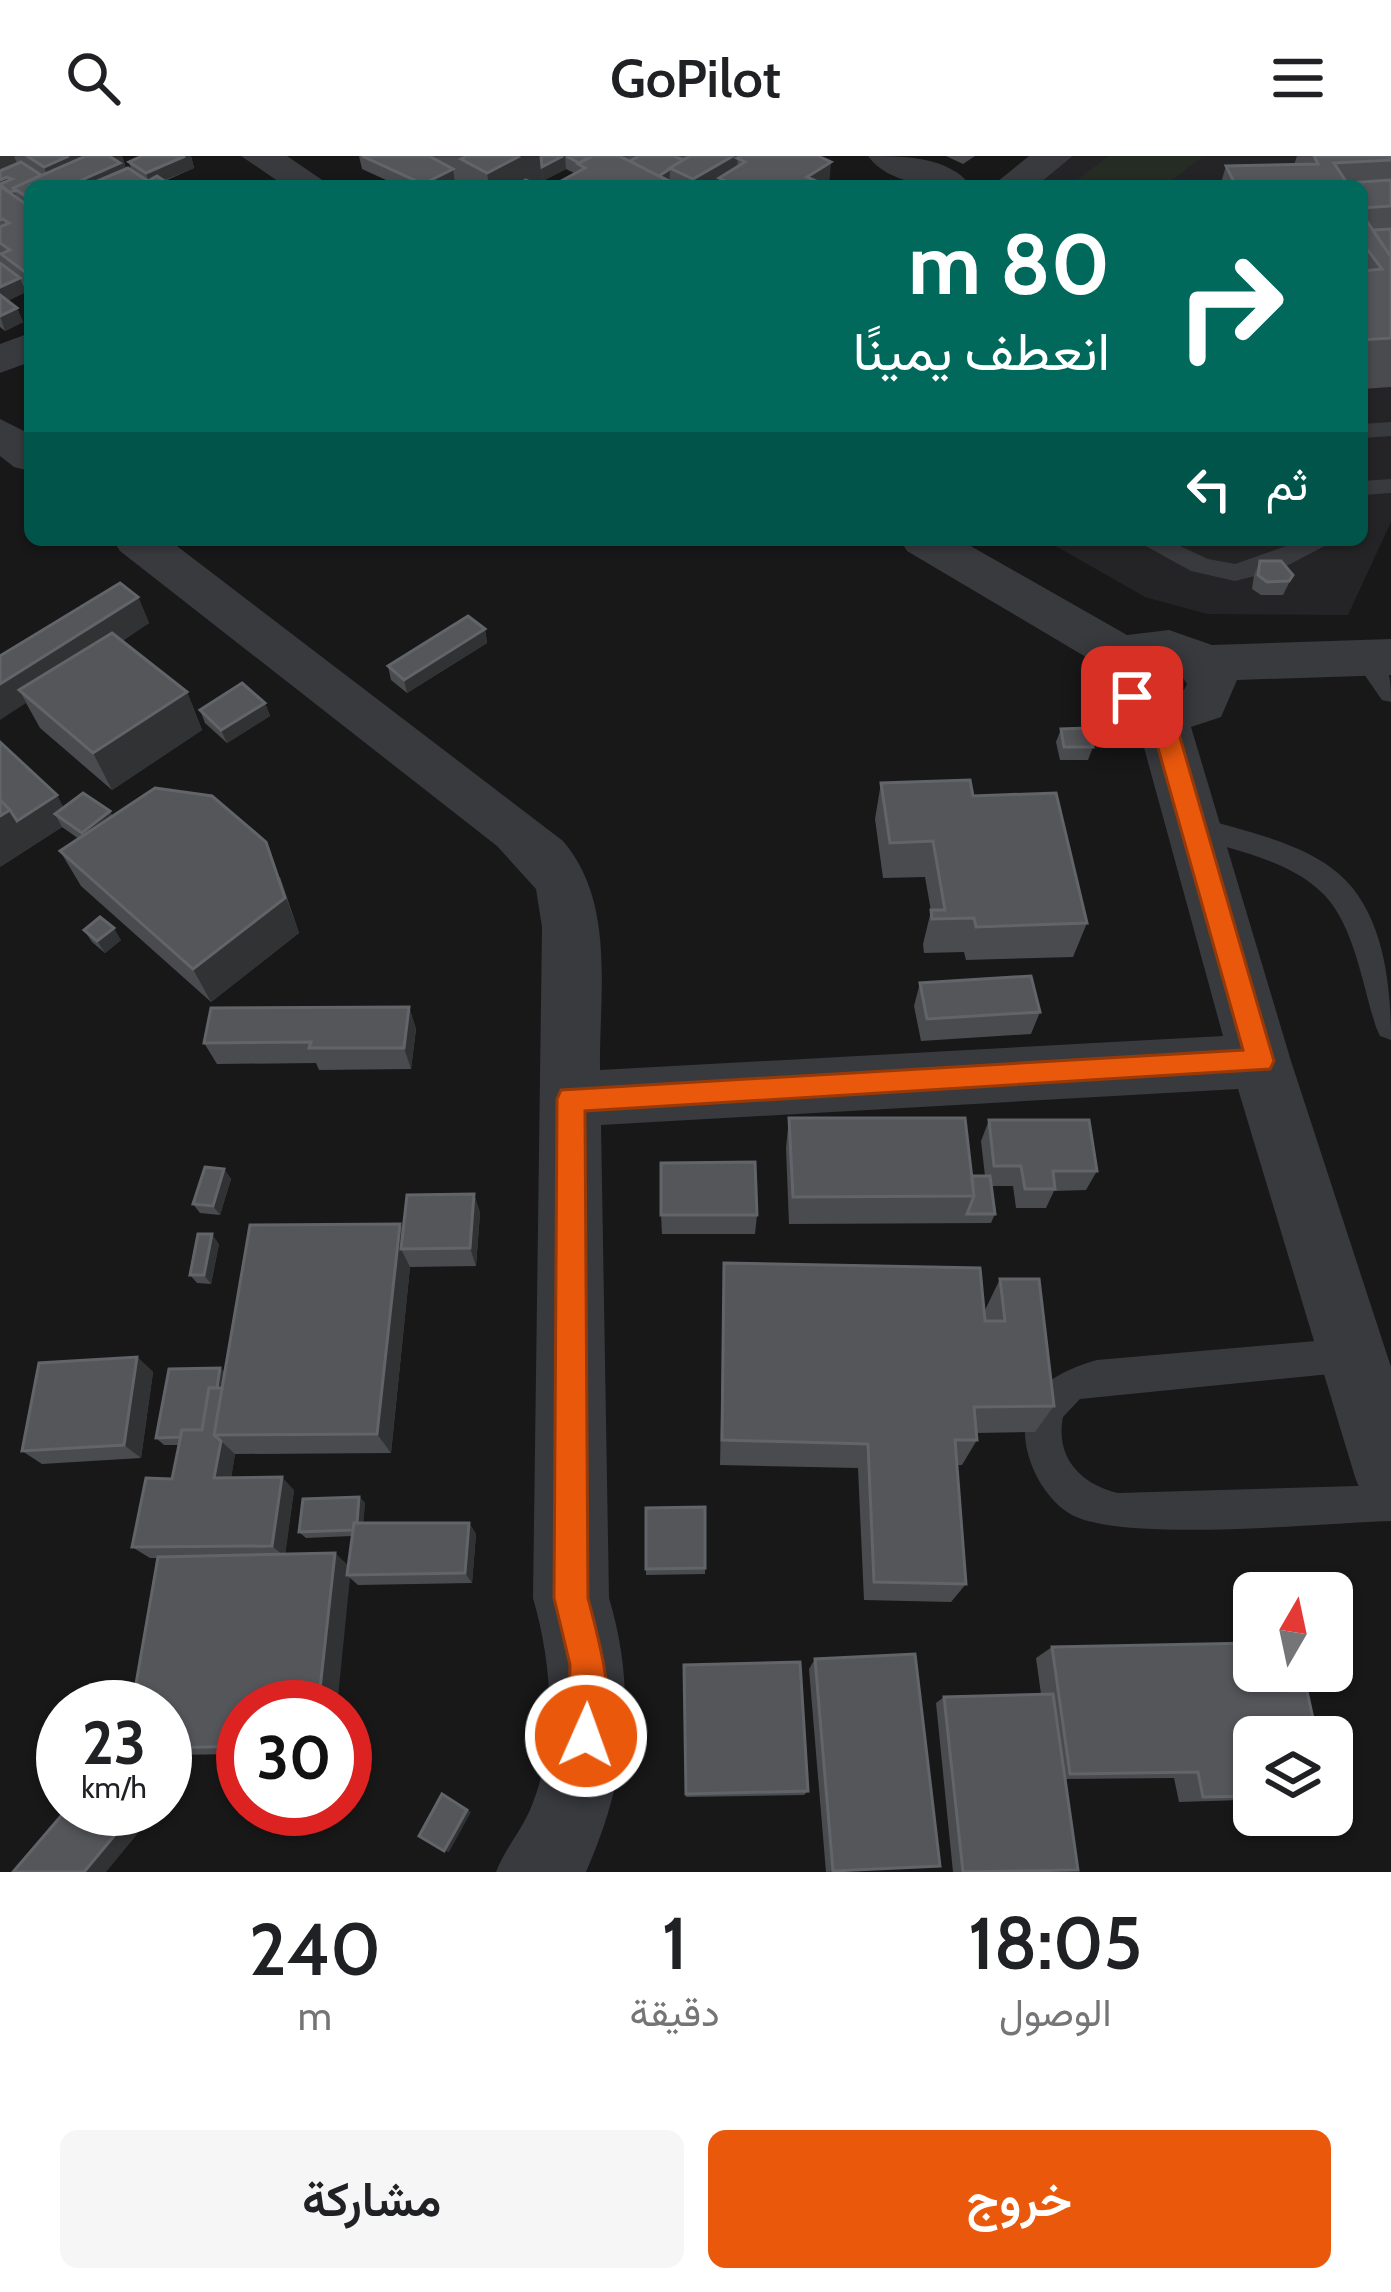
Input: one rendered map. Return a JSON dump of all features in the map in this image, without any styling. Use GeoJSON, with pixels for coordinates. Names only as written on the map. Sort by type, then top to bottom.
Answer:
{"type":"FeatureCollection","features":[{"type":"Feature","properties":{"kind":"street"},"geometry":{"type":"LineString","coordinates":[[260,156],[302,180]]}},
{"type":"Feature","properties":{"kind":"street"},"geometry":{"type":"LineString","coordinates":[[887,156],[939,180]]}},
{"type":"Feature","properties":{"kind":"street"},"geometry":{"type":"LineString","coordinates":[[1020,180],[1054,156]]}},
{"type":"Feature","properties":{"kind":"street"},"geometry":{"type":"LineString","coordinates":[[0,433],[24,452]]}},
{"type":"Feature","properties":{"kind":"street"},"geometry":{"type":"LineString","coordinates":[[145,546],[461,793],[529,876],[569,947],[571,1598],[588,1665],[586,1736],[563,1834],[537,1872]]}},
{"type":"Feature","properties":{"kind":"street"},"geometry":{"type":"LineString","coordinates":[[934,546],[1126,657]]}},
{"type":"Feature","properties":{"kind":"street"},"geometry":{"type":"LineString","coordinates":[[1203,663],[1213,685],[1203,704],[1175,712],[1145,705],[1124,687],[1120,666],[1135,650],[1163,646],[1203,663],[1384,660]]}},
{"type":"Feature","properties":{"kind":"street"},"geometry":{"type":"LineString","coordinates":[[1160,710],[1260,1061],[1391,1477]]}},
{"type":"Feature","properties":{"kind":"street"},"geometry":{"type":"LineString","coordinates":[[571,1099],[1260,1061]]}},
{"type":"Feature","properties":{"kind":"street"},"geometry":{"type":"LineString","coordinates":[[518,1872],[549,1740],[558,1624],[571,1598]]}},
{"type":"Feature","properties":{"kind":"lane"},"geometry":{"type":"LineString","coordinates":[[1159,546],[1208,570],[1231,575],[1308,546]]}},
{"type":"Feature","properties":{"kind":"lane"},"geometry":{"type":"LineString","coordinates":[[1191,826],[1308,869],[1331,883],[1346,903],[1391,1028]]}},
{"type":"Feature","properties":{"kind":"lane"},"geometry":{"type":"LineString","coordinates":[[1350,1355],[1097,1377],[1066,1387],[1046,1410],[1042,1443],[1055,1477],[1083,1502],[1118,1511],[1391,1503]]}},
{"type":"Feature","properties":{"kind":"shaded area"},"geometry":{"type":"Polygon","coordinates":[[[1074,156],[1391,156],[1391,522],[1348,615],[1207,614],[1145,597],[1056,546],[1368,546],[1368,180],[1041,180],[1074,156]]]}},
{"type":"Feature","properties":{"kind":"shaded area"},"geometry":{"type":"Polygon","coordinates":[[[1109,156],[1202,157],[1172,180],[1077,180],[1109,156]]]}},
{"type":"Feature","properties":{"kind":"building"},"geometry":{"type":"Polygon","coordinates":[[[27,156],[69,156],[44,167],[27,156]]]}},
{"type":"Feature","properties":{"kind":"building"},"geometry":{"type":"Polygon","coordinates":[[[86,156],[109,156],[120,163],[82,180],[31,180],[86,156]]]}},
{"type":"Feature","properties":{"kind":"building"},"geometry":{"type":"Polygon","coordinates":[[[142,156],[185,156],[146,173],[129,162],[142,156]]]}},
{"type":"Feature","properties":{"kind":"building"},"geometry":{"type":"Polygon","coordinates":[[[362,156],[429,156],[453,169],[431,180],[414,180],[362,156]]]}},
{"type":"Feature","properties":{"kind":"building"},"geometry":{"type":"Polygon","coordinates":[[[520,156],[487,173],[461,159],[520,156]]]}},
{"type":"Feature","properties":{"kind":"building"},"geometry":{"type":"Polygon","coordinates":[[[541,156],[563,156],[542,167],[541,156]]]}},
{"type":"Feature","properties":{"kind":"building"},"geometry":{"type":"Polygon","coordinates":[[[593,156],[619,156],[667,180],[563,180],[585,168],[578,164],[593,156]]]}},
{"type":"Feature","properties":{"kind":"building"},"geometry":{"type":"Polygon","coordinates":[[[639,156],[683,160],[659,176],[630,161],[639,156]]]}},
{"type":"Feature","properties":{"kind":"building"},"geometry":{"type":"Polygon","coordinates":[[[690,156],[733,156],[693,179],[670,168],[690,156]]]}},
{"type":"Feature","properties":{"kind":"building"},"geometry":{"type":"Polygon","coordinates":[[[818,156],[831,162],[807,177],[814,180],[719,178],[745,162],[737,158],[818,156]]]}},
{"type":"Feature","properties":{"kind":"building"},"geometry":{"type":"Polygon","coordinates":[[[1314,156],[1391,156],[1391,160],[1334,163],[1345,180],[1233,180],[1226,166],[1318,164],[1314,156]]]}},
{"type":"Feature","properties":{"kind":"building"},"geometry":{"type":"Polygon","coordinates":[[[21,162],[41,175],[9,192],[0,184],[12,179],[0,180],[0,171],[21,162]]]}},
{"type":"Feature","properties":{"kind":"building"},"geometry":{"type":"Polygon","coordinates":[[[128,168],[146,180],[100,180],[128,168]]]}},
{"type":"Feature","properties":{"kind":"building"},"geometry":{"type":"Polygon","coordinates":[[[1391,180],[1391,206],[1368,208],[1368,182],[1391,180]]]}},
{"type":"Feature","properties":{"kind":"building"},"geometry":{"type":"Polygon","coordinates":[[[0,186],[24,203],[24,271],[1,254],[10,250],[0,243],[0,227],[9,223],[0,220],[0,186]]]}},
{"type":"Feature","properties":{"kind":"building"},"geometry":{"type":"Polygon","coordinates":[[[1368,223],[1391,257],[1391,338],[1368,340],[1368,270],[1382,269],[1368,250],[1368,223]]]}},
{"type":"Feature","properties":{"kind":"building"},"geometry":{"type":"Polygon","coordinates":[[[1391,229],[1391,257],[1373,230],[1391,229]]]}},
{"type":"Feature","properties":{"kind":"building"},"geometry":{"type":"Polygon","coordinates":[[[0,263],[20,278],[0,287],[0,263]]]}},
{"type":"Feature","properties":{"kind":"building"},"geometry":{"type":"Polygon","coordinates":[[[0,295],[17,308],[0,316],[0,295]]]}},
{"type":"Feature","properties":{"kind":"building"},"geometry":{"type":"Polygon","coordinates":[[[1260,561],[1281,561],[1293,575],[1289,581],[1267,582],[1258,575],[1260,561]]]}},
{"type":"Feature","properties":{"kind":"building"},"geometry":{"type":"Polygon","coordinates":[[[120,583],[138,597],[0,684],[0,656],[120,583]]]}},
{"type":"Feature","properties":{"kind":"building"},"geometry":{"type":"Polygon","coordinates":[[[468,616],[485,629],[404,680],[388,666],[468,616]]]}},
{"type":"Feature","properties":{"kind":"building"},"geometry":{"type":"Polygon","coordinates":[[[112,633],[187,692],[93,753],[19,690],[112,633]]]}},
{"type":"Feature","properties":{"kind":"building"},"geometry":{"type":"Polygon","coordinates":[[[242,683],[265,703],[221,730],[200,710],[242,683]]]}},
{"type":"Feature","properties":{"kind":"building"},"geometry":{"type":"Polygon","coordinates":[[[1088,728],[1093,747],[1064,747],[1061,729],[1088,728]]]}},
{"type":"Feature","properties":{"kind":"building"},"geometry":{"type":"Polygon","coordinates":[[[0,742],[57,795],[17,821],[0,800],[0,742]]]}},
{"type":"Feature","properties":{"kind":"building"},"geometry":{"type":"Polygon","coordinates":[[[970,780],[973,796],[1056,793],[1087,923],[976,927],[974,918],[932,919],[931,910],[945,910],[933,841],[890,843],[881,783],[970,780]]]}},
{"type":"Feature","properties":{"kind":"building"},"geometry":{"type":"Polygon","coordinates":[[[155,788],[212,796],[266,842],[285,898],[193,969],[60,851],[155,788]]]}},
{"type":"Feature","properties":{"kind":"building"},"geometry":{"type":"Polygon","coordinates":[[[83,793],[110,811],[82,833],[55,814],[83,793]]]}},
{"type":"Feature","properties":{"kind":"building"},"geometry":{"type":"Polygon","coordinates":[[[100,917],[114,928],[97,941],[84,930],[100,917]]]}},
{"type":"Feature","properties":{"kind":"building"},"geometry":{"type":"Polygon","coordinates":[[[1031,976],[1040,1012],[927,1019],[920,983],[1031,976]]]}},
{"type":"Feature","properties":{"kind":"building"},"geometry":{"type":"Polygon","coordinates":[[[409,1007],[404,1048],[309,1048],[311,1042],[204,1043],[211,1008],[409,1007]]]}},
{"type":"Feature","properties":{"kind":"building"},"geometry":{"type":"Polygon","coordinates":[[[789,1118],[965,1118],[974,1196],[793,1197],[789,1118]]]}},
{"type":"Feature","properties":{"kind":"building"},"geometry":{"type":"Polygon","coordinates":[[[989,1120],[1089,1120],[1097,1171],[1053,1171],[1055,1189],[1025,1189],[1021,1166],[994,1166],[989,1120]]]}},
{"type":"Feature","properties":{"kind":"building"},"geometry":{"type":"Polygon","coordinates":[[[755,1162],[757,1215],[661,1215],[661,1163],[755,1162]]]}},
{"type":"Feature","properties":{"kind":"building"},"geometry":{"type":"Polygon","coordinates":[[[205,1167],[224,1169],[213,1206],[193,1204],[205,1167]]]}},
{"type":"Feature","properties":{"kind":"building"},"geometry":{"type":"Polygon","coordinates":[[[972,1176],[990,1176],[995,1214],[967,1214],[974,1196],[972,1176]]]}},
{"type":"Feature","properties":{"kind":"building"},"geometry":{"type":"Polygon","coordinates":[[[474,1194],[470,1248],[401,1249],[407,1195],[474,1194]]]}},
{"type":"Feature","properties":{"kind":"building"},"geometry":{"type":"Polygon","coordinates":[[[400,1224],[377,1434],[214,1435],[250,1225],[400,1224]]]}},
{"type":"Feature","properties":{"kind":"building"},"geometry":{"type":"Polygon","coordinates":[[[198,1234],[212,1234],[204,1275],[190,1275],[198,1234]]]}},
{"type":"Feature","properties":{"kind":"building"},"geometry":{"type":"Polygon","coordinates":[[[724,1263],[980,1268],[985,1321],[1005,1321],[1000,1279],[1039,1279],[1054,1406],[974,1407],[977,1440],[955,1440],[966,1584],[874,1582],[868,1444],[722,1440],[724,1263]]]}},
{"type":"Feature","properties":{"kind":"building"},"geometry":{"type":"Polygon","coordinates":[[[137,1357],[124,1445],[22,1451],[39,1363],[137,1357]]]}},
{"type":"Feature","properties":{"kind":"building"},"geometry":{"type":"Polygon","coordinates":[[[220,1368],[217,1388],[209,1388],[202,1430],[156,1438],[169,1369],[220,1368]]]}},
{"type":"Feature","properties":{"kind":"building"},"geometry":{"type":"Polygon","coordinates":[[[209,1388],[222,1388],[214,1435],[221,1441],[214,1478],[282,1477],[272,1546],[132,1547],[146,1478],[172,1479],[182,1430],[202,1430],[209,1388]]]}},
{"type":"Feature","properties":{"kind":"building"},"geometry":{"type":"Polygon","coordinates":[[[359,1497],[353,1530],[299,1532],[303,1499],[359,1497]]]}},
{"type":"Feature","properties":{"kind":"building"},"geometry":{"type":"Polygon","coordinates":[[[705,1507],[705,1568],[646,1569],[646,1508],[705,1507]]]}},
{"type":"Feature","properties":{"kind":"building"},"geometry":{"type":"Polygon","coordinates":[[[354,1523],[469,1523],[465,1573],[347,1575],[354,1523]]]}},
{"type":"Feature","properties":{"kind":"building"},"geometry":{"type":"Polygon","coordinates":[[[335,1553],[321,1680],[216,1680],[216,1747],[192,1747],[192,1680],[137,1680],[158,1557],[335,1553]]]}},
{"type":"Feature","properties":{"kind":"building"},"geometry":{"type":"Polygon","coordinates":[[[1233,1643],[1233,1692],[1307,1692],[1312,1716],[1233,1716],[1233,1796],[1203,1797],[1198,1772],[1070,1774],[1052,1647],[1233,1643]]]}},
{"type":"Feature","properties":{"kind":"building"},"geometry":{"type":"Polygon","coordinates":[[[915,1654],[940,1866],[833,1871],[815,1659],[915,1654]]]}},
{"type":"Feature","properties":{"kind":"building"},"geometry":{"type":"Polygon","coordinates":[[[800,1662],[808,1791],[686,1794],[684,1665],[800,1662]]]}},
{"type":"Feature","properties":{"kind":"building"},"geometry":{"type":"Polygon","coordinates":[[[1053,1694],[1078,1870],[963,1872],[944,1697],[1053,1694]]]}},
{"type":"Feature","properties":{"kind":"building"},"geometry":{"type":"Polygon","coordinates":[[[442,1794],[467,1810],[444,1851],[419,1836],[442,1794]]]}},
{"type":"Feature","properties":{"kind":"building"},"geometry":{"type":"Polygon","coordinates":[[[44,1836],[114,1836],[84,1872],[13,1872],[44,1836]]]}},
{"type":"Feature","properties":{"kind":"route"},"geometry":{"type":"LineString","coordinates":[[586,1736],[588,1665],[583,1630],[571,1598],[571,1099],[1260,1061],[1160,710],[1132,697]]}}]}
